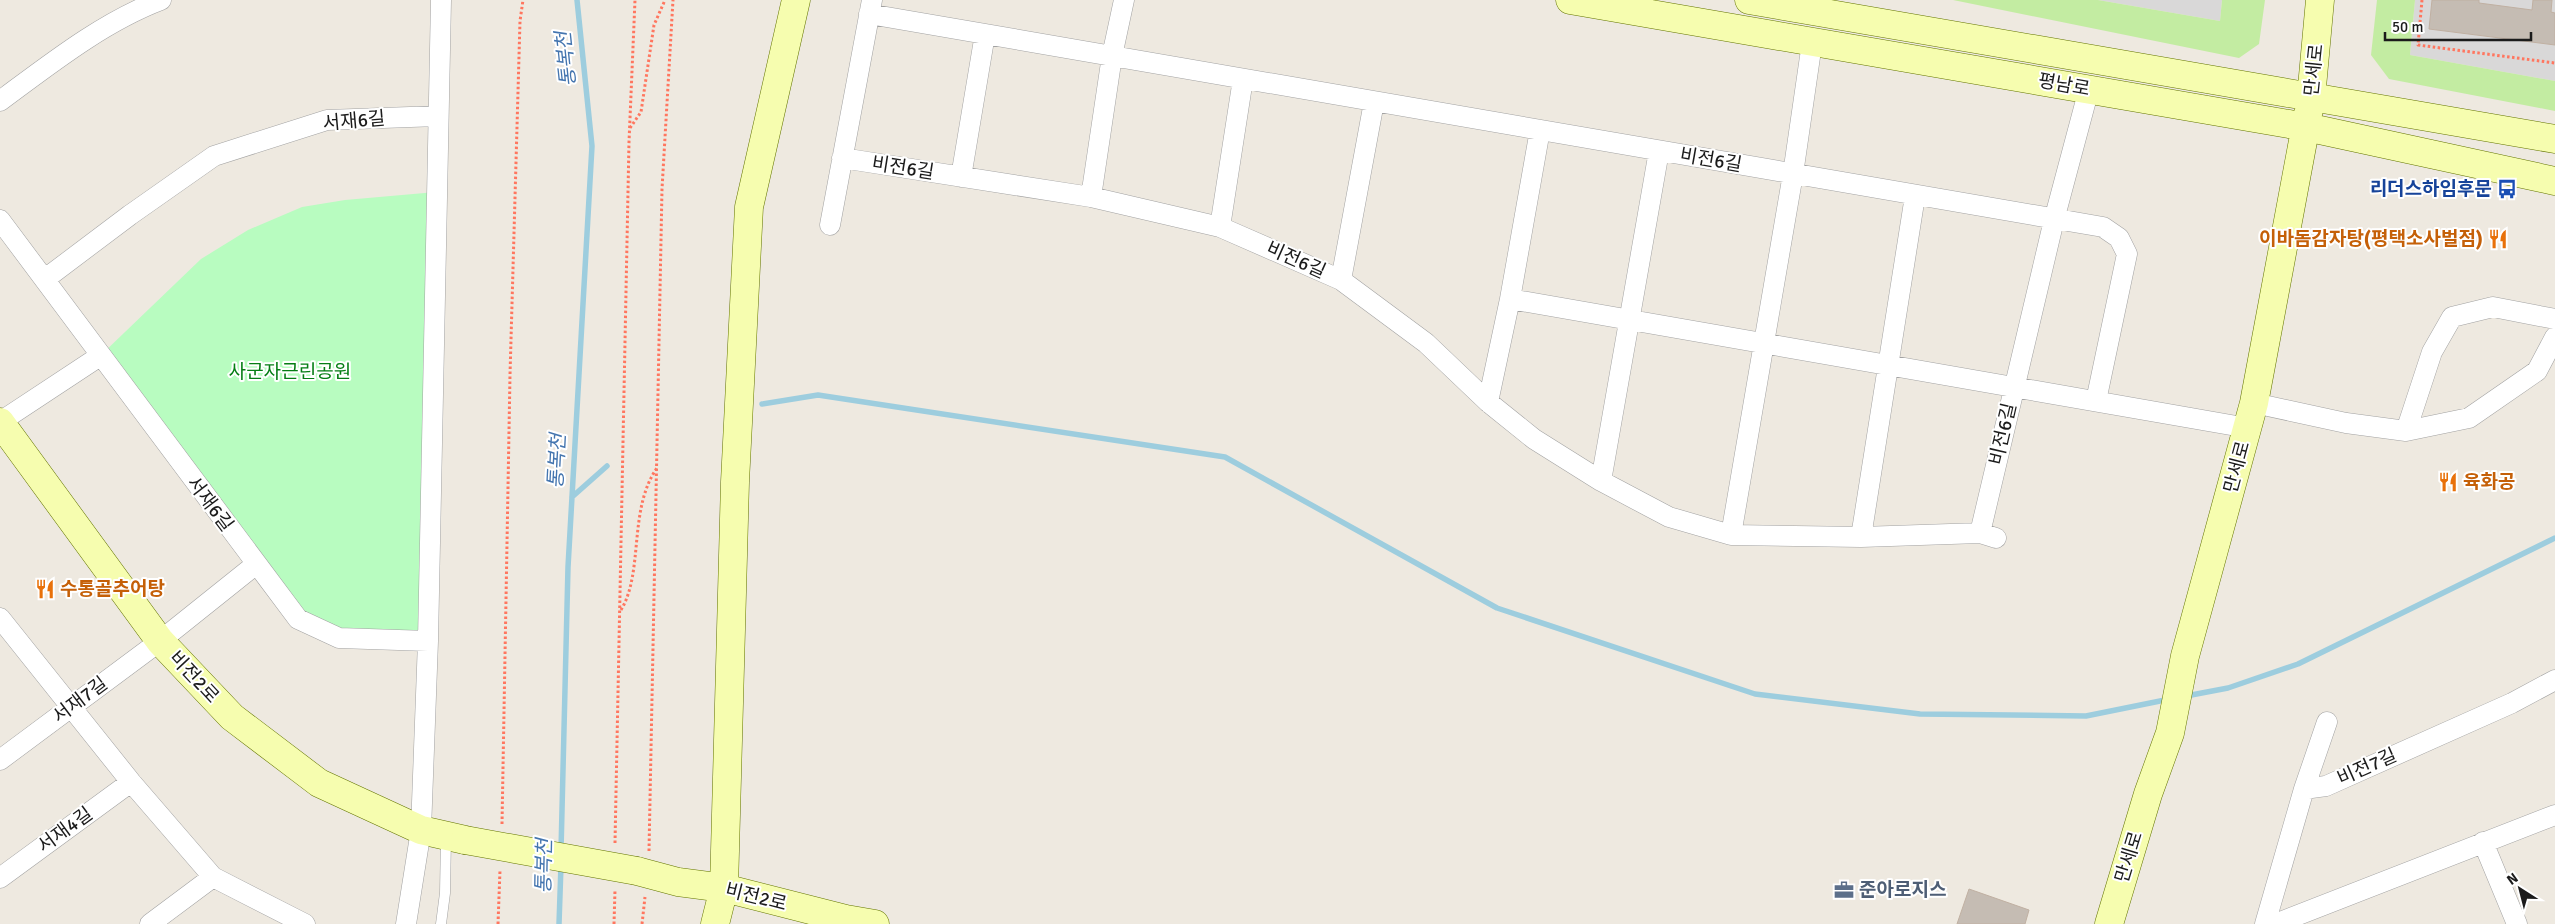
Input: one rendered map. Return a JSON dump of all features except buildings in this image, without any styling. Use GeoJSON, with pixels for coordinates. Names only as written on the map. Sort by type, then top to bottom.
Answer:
{"type":"FeatureCollection","features":[{"type":"Feature","properties":{"kind":"street"},"geometry":{"type":"LineString","coordinates":[[0,101],[38,73],[132,11],[161,0]]}},
{"type":"Feature","properties":{"kind":"street"},"geometry":{"type":"LineString","coordinates":[[406,924],[444,835],[428,641],[441,0]]}},
{"type":"Feature","properties":{"kind":"street"},"geometry":{"type":"LineString","coordinates":[[715,924],[724,888],[735,482],[749,207],[796,0]]}},
{"type":"Feature","properties":{"kind":"street"},"geometry":{"type":"LineString","coordinates":[[1091,198],[1112,56],[1124,0]]}},
{"type":"Feature","properties":{"kind":"street","name":"평남로"},"geometry":{"type":"LineString","coordinates":[[1570,0],[2306,127],[2555,180]]}},
{"type":"Feature","properties":{"kind":"street"},"geometry":{"type":"LineString","coordinates":[[1749,0],[2555,140]]}},
{"type":"Feature","properties":{"kind":"street","name":"만세로"},"geometry":{"type":"LineString","coordinates":[[2109,924],[2148,794],[2170,733],[2185,656],[2251,415],[2312,98],[2320,0]]}},
{"type":"Feature","properties":{"kind":"street","name":"비전6길"},"geometry":{"type":"LineString","coordinates":[[2054,220],[985,34],[871,7],[842,158],[1091,198],[1220,227],[1341,280],[1426,343],[1488,402],[1534,438],[1601,481],[1668,517],[1731,535],[1861,537],[1988,535],[2014,387],[2088,89]]}},
{"type":"Feature","properties":{"kind":"street"},"geometry":{"type":"LineString","coordinates":[[961,177],[985,34]]}},
{"type":"Feature","properties":{"kind":"street"},"geometry":{"type":"LineString","coordinates":[[1731,535],[1793,174],[1812,43]]}},
{"type":"Feature","properties":{"kind":"street"},"geometry":{"type":"LineString","coordinates":[[1220,227],[1243,79]]}},
{"type":"Feature","properties":{"kind":"street","name":"비전6길"},"geometry":{"type":"LineString","coordinates":[[1341,280],[1374,102]]}},
{"type":"Feature","properties":{"kind":"street","name":"서재6길"},"geometry":{"type":"LineString","coordinates":[[45,279],[130,215],[214,156],[327,120],[438,116]]}},
{"type":"Feature","properties":{"kind":"street"},"geometry":{"type":"LineString","coordinates":[[1488,402],[1510,299],[1540,130]]}},
{"type":"Feature","properties":{"kind":"street","name":"비전6길"},"geometry":{"type":"LineString","coordinates":[[1601,481],[1658,151]]}},
{"type":"Feature","properties":{"kind":"street"},"geometry":{"type":"LineString","coordinates":[[830,224],[842,158]]}},
{"type":"Feature","properties":{"kind":"street"},"geometry":{"type":"LineString","coordinates":[[1861,537],[1915,196]]}},
{"type":"Feature","properties":{"kind":"street","name":"서재6길"},"geometry":{"type":"LineString","coordinates":[[0,220],[255,565],[298,619],[338,638],[428,641]]}},
{"type":"Feature","properties":{"kind":"street"},"geometry":{"type":"LineString","coordinates":[[2054,220],[2103,227],[2119,238],[2127,254],[2096,401]]}},
{"type":"Feature","properties":{"kind":"street"},"geometry":{"type":"LineString","coordinates":[[1510,299],[2096,401],[2346,423],[2406,431],[2469,418],[2537,372],[2555,337]]}},
{"type":"Feature","properties":{"kind":"street"},"geometry":{"type":"LineString","coordinates":[[2406,431],[2432,352],[2452,316],[2493,307],[2555,319]]}},
{"type":"Feature","properties":{"kind":"street"},"geometry":{"type":"LineString","coordinates":[[0,422],[100,356]]}},
{"type":"Feature","properties":{"kind":"street","name":"비전2로"},"geometry":{"type":"LineString","coordinates":[[0,422],[160,640],[232,717],[319,783],[444,835],[633,877],[724,888],[846,919],[876,924]]}},
{"type":"Feature","properties":{"kind":"street","name":"서재7길"},"geometry":{"type":"LineString","coordinates":[[0,760],[160,640],[255,565]]}},
{"type":"Feature","properties":{"kind":"street"},"geometry":{"type":"LineString","coordinates":[[3,629],[71,707],[131,782],[213,876],[305,924]]}},
{"type":"Feature","properties":{"kind":"street","name":"비전7길"},"geometry":{"type":"LineString","coordinates":[[2304,789],[2326,786],[2512,703],[2555,680]]}},
{"type":"Feature","properties":{"kind":"street"},"geometry":{"type":"LineString","coordinates":[[2265,924],[2304,789],[2328,722]]}},
{"type":"Feature","properties":{"kind":"street","name":"서재4길"},"geometry":{"type":"LineString","coordinates":[[0,878],[131,782]]}},
{"type":"Feature","properties":{"kind":"street"},"geometry":{"type":"LineString","coordinates":[[2275,924],[2555,814]]}},
{"type":"Feature","properties":{"kind":"street"},"geometry":{"type":"LineString","coordinates":[[2483,842],[2517,924]]}},
{"type":"Feature","properties":{"kind":"street"},"geometry":{"type":"LineString","coordinates":[[150,924],[213,876]]}},
{"type":"Feature","properties":{"kind":"lane"},"geometry":{"type":"LineString","coordinates":[[440,924],[446,893],[444,835]]}},
{"type":"Feature","properties":{"kind":"path"},"geometry":{"type":"LineString","coordinates":[[502,834],[510,376],[520,21],[523,0]]}},
{"type":"Feature","properties":{"kind":"path"},"geometry":{"type":"LineString","coordinates":[[615,846],[629,130],[635,0]]}},
{"type":"Feature","properties":{"kind":"path"},"geometry":{"type":"LineString","coordinates":[[629,130],[641,112],[654,25],[665,0]]}},
{"type":"Feature","properties":{"kind":"path"},"geometry":{"type":"LineString","coordinates":[[642,924],[633,877],[657,468],[662,188],[673,0]]}},
{"type":"Feature","properties":{"kind":"path"},"geometry":{"type":"LineString","coordinates":[[2422,0],[2418,46],[2555,63]]}},
{"type":"Feature","properties":{"kind":"path"},"geometry":{"type":"LineString","coordinates":[[620,612],[629,596],[635,536],[648,480],[657,468]]}},
{"type":"Feature","properties":{"kind":"path"},"geometry":{"type":"LineString","coordinates":[[498,924],[500,863]]}},
{"type":"Feature","properties":{"kind":"path"},"geometry":{"type":"LineString","coordinates":[[614,924],[633,877]]}},
{"type":"Feature","properties":{"kind":"shaded area"},"geometry":{"type":"Polygon","coordinates":[[[2098,0],[2222,0],[2220,21],[2098,0]]]}},
{"type":"Feature","properties":{"kind":"shaded area"},"geometry":{"type":"Polygon","coordinates":[[[2415,0],[2555,0],[2555,81],[2410,55],[2415,0]]]}},
{"type":"Feature","properties":{"kind":"green space"},"geometry":{"type":"Polygon","coordinates":[[[1953,0],[2098,0],[2220,21],[2222,0],[2265,0],[2259,44],[2239,58],[1953,0]]]}},
{"type":"Feature","properties":{"kind":"green space"},"geometry":{"type":"Polygon","coordinates":[[[2377,0],[2415,0],[2410,55],[2555,81],[2555,111],[2389,79],[2371,55],[2377,0]]]}},
{"type":"Feature","properties":{"kind":"green space","name":"사군자근린공원"},"geometry":{"type":"Polygon","coordinates":[[[436,192],[428,641],[339,638],[298,619],[100,356],[201,259],[248,230],[302,207],[345,200],[436,192]]]}},
{"type":"Feature","properties":{"kind":"waterway","name":"통복천"},"geometry":{"type":"LineString","coordinates":[[561,851],[568,567],[592,146],[577,0]]}},
{"type":"Feature","properties":{"kind":"waterway"},"geometry":{"type":"LineString","coordinates":[[762,404],[818,395],[1225,457],[1497,608],[1755,694],[1920,714],[2086,716],[2170,699]]}},
{"type":"Feature","properties":{"kind":"waterway"},"geometry":{"type":"LineString","coordinates":[[572,497],[607,466]]}},
{"type":"Feature","properties":{"kind":"waterway"},"geometry":{"type":"LineString","coordinates":[[2186,696],[2228,688],[2298,664],[2555,538]]}},
{"type":"Feature","properties":{"kind":"waterway","name":"통복천"},"geometry":{"type":"LineString","coordinates":[[559,924],[561,865]]}},
{"type":"Feature","properties":{"kind":"place","name":"리더스하임후문"},"geometry":{"type":"Point","coordinates":[2507,189]}},
{"type":"Feature","properties":{"kind":"place","name":"이바돔감자탕(평택소사벌점)"},"geometry":{"type":"Point","coordinates":[2498,239]}},
{"type":"Feature","properties":{"kind":"place","name":"육화공"},"geometry":{"type":"Point","coordinates":[2448,482]}},
{"type":"Feature","properties":{"kind":"place","name":"수통골추어탕"},"geometry":{"type":"Point","coordinates":[45,589]}},
{"type":"Feature","properties":{"kind":"place","name":"준아로지스"},"geometry":{"type":"Point","coordinates":[1844,890]}}]}
